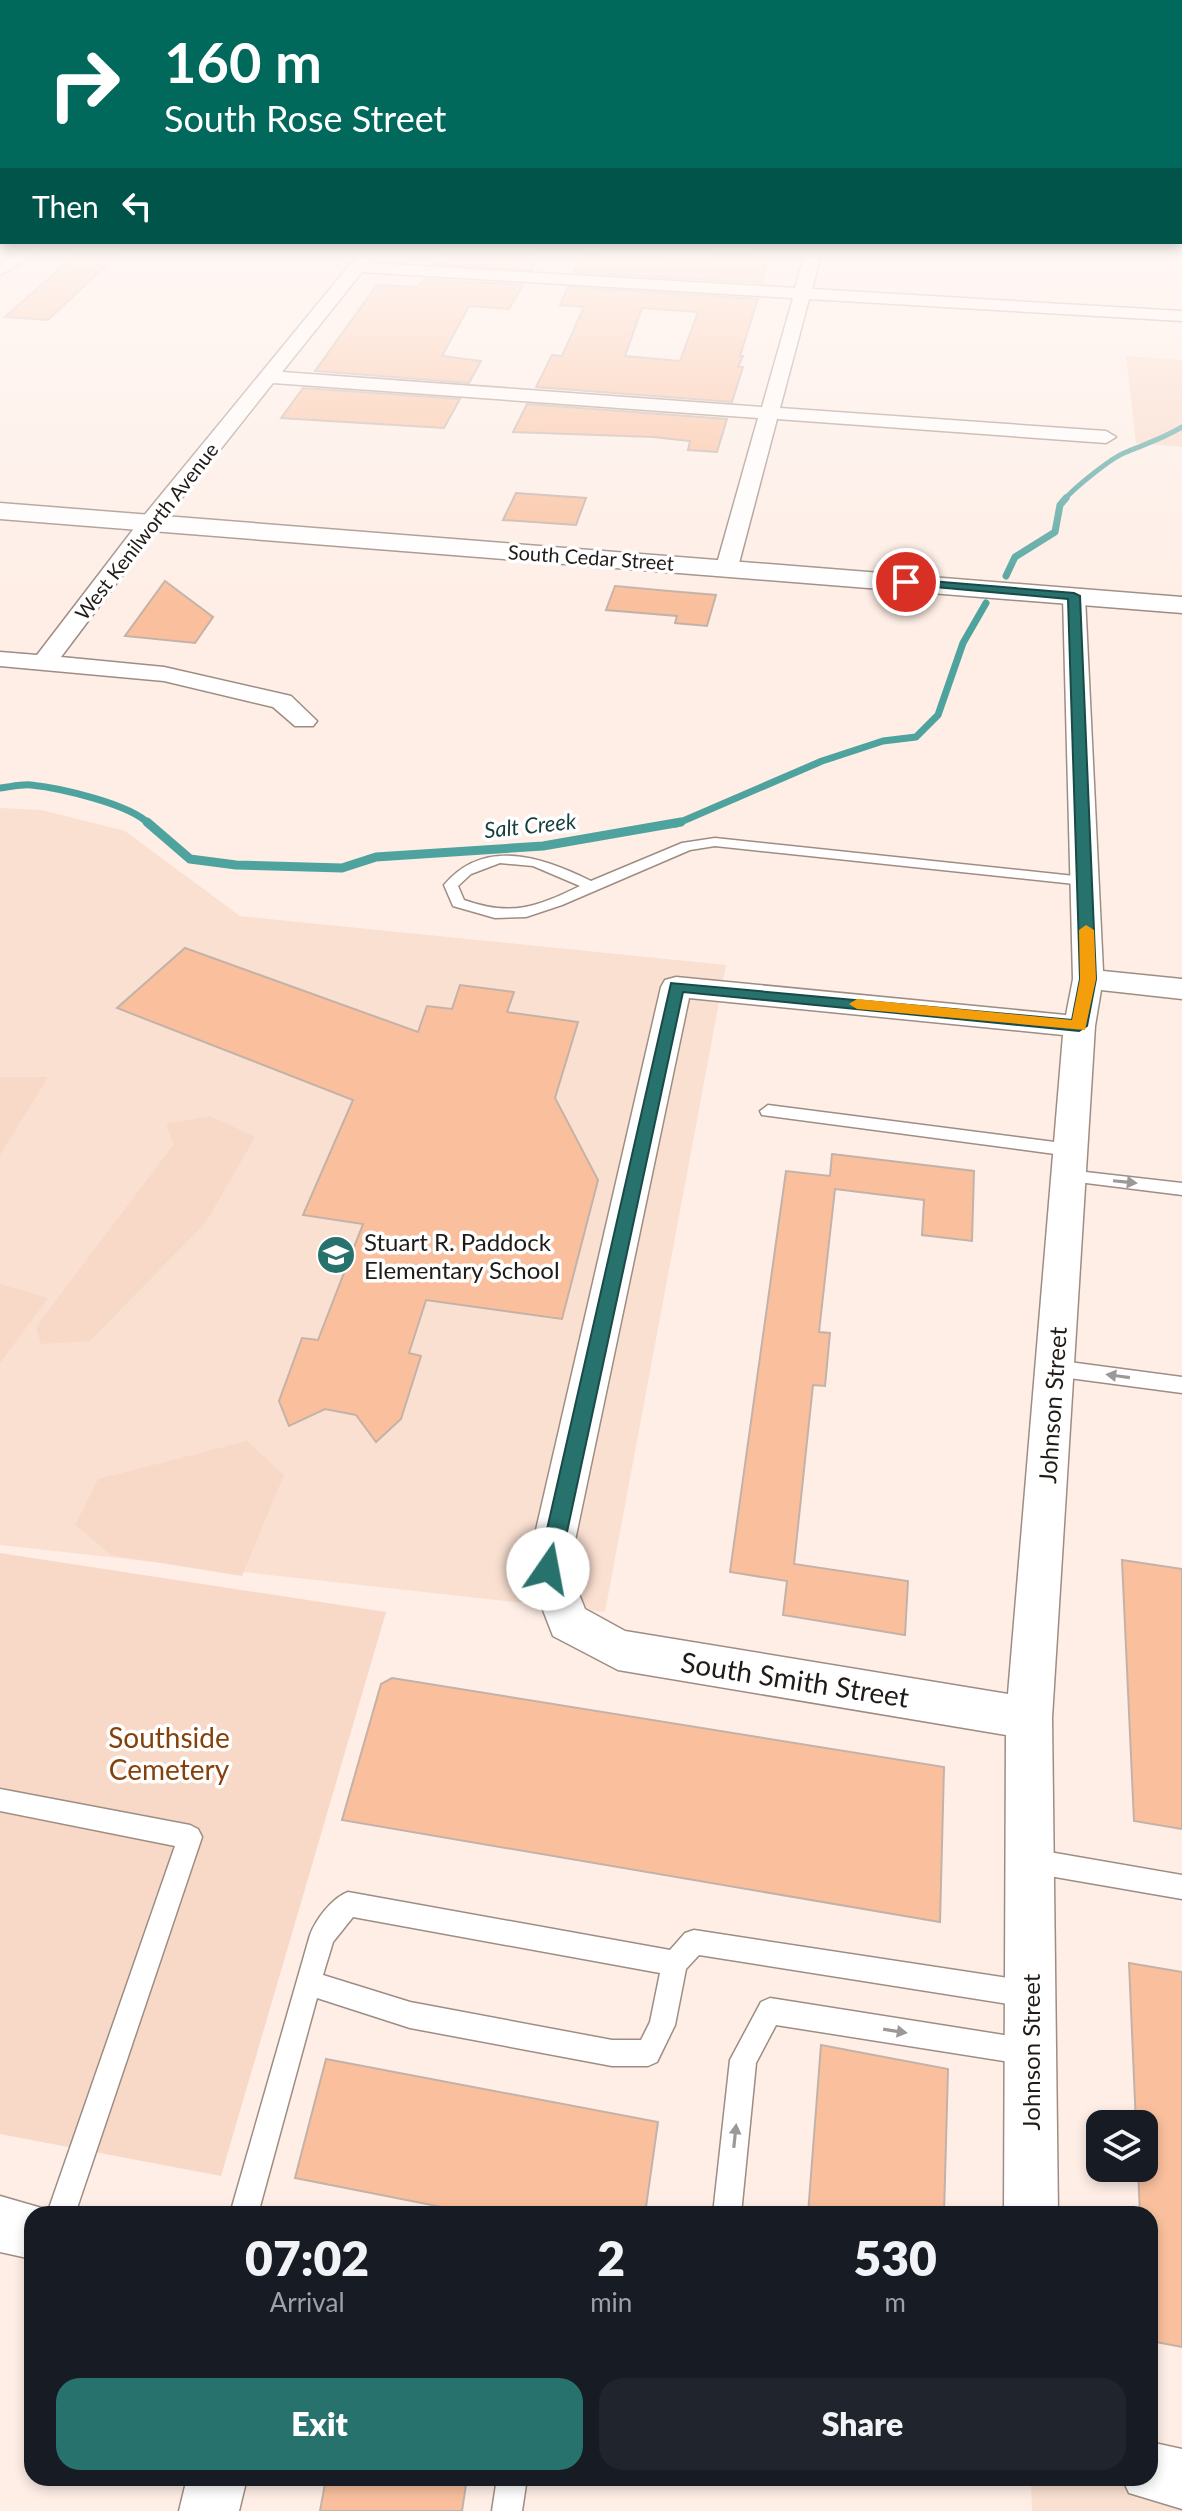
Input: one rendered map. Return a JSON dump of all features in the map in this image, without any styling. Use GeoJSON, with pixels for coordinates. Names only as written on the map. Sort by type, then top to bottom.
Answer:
{"type":"FeatureCollection","features":[{"type":"Feature","properties":{"kind":"street","name":"West Kenilworth Avenue"},"geometry":{"type":"LineString","coordinates":[[44,663],[150,523],[275,368]]}},
{"type":"Feature","properties":{"kind":"street"},"geometry":{"type":"LineString","coordinates":[[727,567],[782,368]]}},
{"type":"Feature","properties":{"kind":"street"},"geometry":{"type":"LineString","coordinates":[[268,377],[1106,437]]}},
{"type":"Feature","properties":{"kind":"street","name":"South Cedar Street"},"geometry":{"type":"LineString","coordinates":[[0,511],[1182,605]]}},
{"type":"Feature","properties":{"kind":"street","name":"Johnson Street"},"geometry":{"type":"LineString","coordinates":[[1031,2206],[1029,1718],[1079,1026],[1088,979],[1074,596]]}},
{"type":"Feature","properties":{"kind":"street"},"geometry":{"type":"LineString","coordinates":[[0,659],[164,674],[282,701],[304,721]]}},
{"type":"Feature","properties":{"kind":"street"},"geometry":{"type":"LineString","coordinates":[[1088,979],[1182,989]]}},
{"type":"Feature","properties":{"kind":"street","name":"South Smith Street"},"geometry":{"type":"LineString","coordinates":[[1029,1718],[618,1650],[568,1622],[548,1569],[676,987],[1079,1026]]}},
{"type":"Feature","properties":{"kind":"street"},"geometry":{"type":"LineString","coordinates":[[0,2224],[24,2229]]}},
{"type":"Feature","properties":{"kind":"street"},"geometry":{"type":"LineString","coordinates":[[1158,2474],[1182,2479]]}},
{"type":"Feature","properties":{"kind":"street"},"geometry":{"type":"LineString","coordinates":[[209,2511],[215,2486]]}},
{"type":"Feature","properties":{"kind":"lane"},"geometry":{"type":"LineString","coordinates":[[591,886],[560,870],[503,857],[483,860],[464,870],[451,885],[458,903],[475,911],[517,916],[543,909],[687,846],[715,842],[1084,881]]}},
{"type":"Feature","properties":{"kind":"lane"},"geometry":{"type":"LineString","coordinates":[[768,1111],[1069,1163],[1182,1189]]}},
{"type":"Feature","properties":{"kind":"lane"},"geometry":{"type":"LineString","coordinates":[[1054,1368],[1182,1385]]}},
{"type":"Feature","properties":{"kind":"lane"},"geometry":{"type":"LineString","coordinates":[[0,1800],[190,1837],[64,2206]]}},
{"type":"Feature","properties":{"kind":"lane"},"geometry":{"type":"LineString","coordinates":[[1029,1861],[1182,1887]]}},
{"type":"Feature","properties":{"kind":"lane"},"geometry":{"type":"LineString","coordinates":[[246,2206],[322,1935],[348,1904],[675,1963]]}},
{"type":"Feature","properties":{"kind":"lane"},"geometry":{"type":"LineString","coordinates":[[309,1983],[410,2015],[612,2053],[648,2053],[662,2025],[675,1963],[694,1942],[1029,1995]]}},
{"type":"Feature","properties":{"kind":"lane"},"geometry":{"type":"LineString","coordinates":[[728,2206],[743,2060],[770,2011],[1031,2052]]}},
{"type":"Feature","properties":{"kind":"lane"},"geometry":{"type":"LineString","coordinates":[[507,2511],[511,2486]]}},
{"type":"Feature","properties":{"kind":"shaded area","name":"Stuart R. Paddock Elementary School"},"geometry":{"type":"Polygon","coordinates":[[[0,808],[42,810],[125,831],[240,916],[726,965],[605,1612],[0,1545],[0,808]]]}},
{"type":"Feature","properties":{"kind":"shaded area"},"geometry":{"type":"Polygon","coordinates":[[[1158,2479],[1182,2479],[1182,2511],[1032,2511],[1031,2486],[1158,2486],[1158,2479]]]}},
{"type":"Feature","properties":{"kind":"green space"},"geometry":{"type":"Polygon","coordinates":[[[1127,368],[1182,368],[1182,447],[1136,443],[1127,368]]]}},
{"type":"Feature","properties":{"kind":"green space"},"geometry":{"type":"Polygon","coordinates":[[[0,1077],[48,1077],[0,1155],[0,1077]]]}},
{"type":"Feature","properties":{"kind":"green space"},"geometry":{"type":"Polygon","coordinates":[[[210,1116],[255,1137],[206,1222],[90,1341],[41,1344],[36,1327],[174,1144],[166,1124],[210,1116]]]}},
{"type":"Feature","properties":{"kind":"green space"},"geometry":{"type":"Polygon","coordinates":[[[0,1284],[48,1298],[0,1363],[0,1284]]]}},
{"type":"Feature","properties":{"kind":"green space"},"geometry":{"type":"Polygon","coordinates":[[[247,1441],[284,1475],[242,1576],[111,1555],[75,1525],[98,1479],[247,1441]]]}},
{"type":"Feature","properties":{"kind":"green space","name":"Southside Cemetery"},"geometry":{"type":"Polygon","coordinates":[[[0,1553],[386,1612],[221,2176],[0,2134],[0,1553]]]}},
{"type":"Feature","properties":{"kind":"building"},"geometry":{"type":"Polygon","coordinates":[[[317,368],[477,368],[469,383],[315,371],[317,368]]]}},
{"type":"Feature","properties":{"kind":"building"},"geometry":{"type":"Polygon","coordinates":[[[545,368],[743,368],[732,402],[536,387],[545,368]]]}},
{"type":"Feature","properties":{"kind":"building"},"geometry":{"type":"Polygon","coordinates":[[[303,388],[460,399],[444,428],[281,418],[303,388]]]}},
{"type":"Feature","properties":{"kind":"building"},"geometry":{"type":"Polygon","coordinates":[[[527,404],[727,419],[717,452],[688,450],[690,441],[653,437],[513,432],[527,404]]]}},
{"type":"Feature","properties":{"kind":"building"},"geometry":{"type":"Polygon","coordinates":[[[516,493],[586,498],[576,525],[503,520],[516,493]]]}},
{"type":"Feature","properties":{"kind":"building"},"geometry":{"type":"Polygon","coordinates":[[[165,581],[213,617],[195,643],[125,636],[165,581]]]}},
{"type":"Feature","properties":{"kind":"building"},"geometry":{"type":"Polygon","coordinates":[[[615,586],[716,595],[707,626],[675,623],[677,616],[606,610],[615,586]]]}},
{"type":"Feature","properties":{"kind":"building"},"geometry":{"type":"Polygon","coordinates":[[[185,948],[418,1032],[427,1006],[452,1009],[460,985],[514,992],[507,1012],[578,1022],[555,1098],[598,1180],[562,1319],[426,1300],[409,1353],[421,1356],[401,1419],[376,1442],[356,1415],[325,1409],[289,1426],[279,1401],[302,1338],[318,1340],[363,1224],[303,1215],[353,1100],[117,1008],[185,948]]]}},
{"type":"Feature","properties":{"kind":"building"},"geometry":{"type":"Polygon","coordinates":[[[832,1154],[974,1171],[972,1241],[922,1235],[924,1200],[835,1189],[819,1332],[830,1333],[825,1386],[813,1385],[794,1564],[908,1581],[905,1635],[783,1615],[787,1581],[730,1572],[786,1171],[830,1176],[832,1154]]]}},
{"type":"Feature","properties":{"kind":"building"},"geometry":{"type":"Polygon","coordinates":[[[1122,1560],[1182,1569],[1182,1829],[1134,1821],[1122,1560]]]}},
{"type":"Feature","properties":{"kind":"building"},"geometry":{"type":"Polygon","coordinates":[[[392,1678],[944,1767],[940,1922],[342,1820],[381,1684],[392,1678]]]}},
{"type":"Feature","properties":{"kind":"building"},"geometry":{"type":"Polygon","coordinates":[[[1129,1963],[1182,1972],[1182,2347],[1158,2342],[1158,2206],[1140,2206],[1139,2182],[1158,2182],[1158,2110],[1135,2110],[1129,1963]]]}},
{"type":"Feature","properties":{"kind":"building"},"geometry":{"type":"Polygon","coordinates":[[[821,2045],[948,2069],[944,2206],[809,2206],[821,2045]]]}},
{"type":"Feature","properties":{"kind":"building"},"geometry":{"type":"Polygon","coordinates":[[[326,2059],[658,2122],[646,2206],[437,2206],[295,2178],[326,2059]]]}},
{"type":"Feature","properties":{"kind":"building"},"geometry":{"type":"Polygon","coordinates":[[[325,2486],[466,2486],[462,2511],[320,2511],[325,2486]]]}},
{"type":"Feature","properties":{"kind":"waterway","name":"Salt Creek"},"geometry":{"type":"LineString","coordinates":[[1066,498],[1118,456],[1182,427]]}},
{"type":"Feature","properties":{"kind":"waterway","name":"Salt Creek"},"geometry":{"type":"LineString","coordinates":[[1006,576],[1015,557],[1055,532],[1060,505],[1066,498]]}},
{"type":"Feature","properties":{"kind":"waterway","name":"Salt Creek"},"geometry":{"type":"LineString","coordinates":[[680,822],[822,761],[883,741],[916,737],[938,715],[963,643],[986,603]]}},
{"type":"Feature","properties":{"kind":"waterway","name":"Salt Creek"},"geometry":{"type":"LineString","coordinates":[[0,788],[31,785],[76,793],[127,810],[149,824]]}},
{"type":"Feature","properties":{"kind":"waterway","name":"Salt Creek"},"geometry":{"type":"LineString","coordinates":[[147,822],[190,859],[236,865],[342,868],[376,857],[543,846],[680,822]]}},
{"type":"Feature","properties":{"kind":"waterway","name":"Salt Creek"},"geometry":{"type":"LineString","coordinates":[[676,824],[680,822]]}},
{"type":"Feature","properties":{"kind":"slow traffic"},"geometry":{"type":"LineString","coordinates":[[857,1004],[1079,1026],[1088,979],[1086,930]]}},
{"type":"Feature","properties":{"kind":"place","name":"Stuart R. Paddock Elementary School"},"geometry":{"type":"Point","coordinates":[336,1255]}},
{"type":"Feature","properties":{"kind":"route"},"geometry":{"type":"LineString","coordinates":[[548,1569],[676,987],[1079,1026],[1088,979],[1074,596],[906,582]]}}]}
